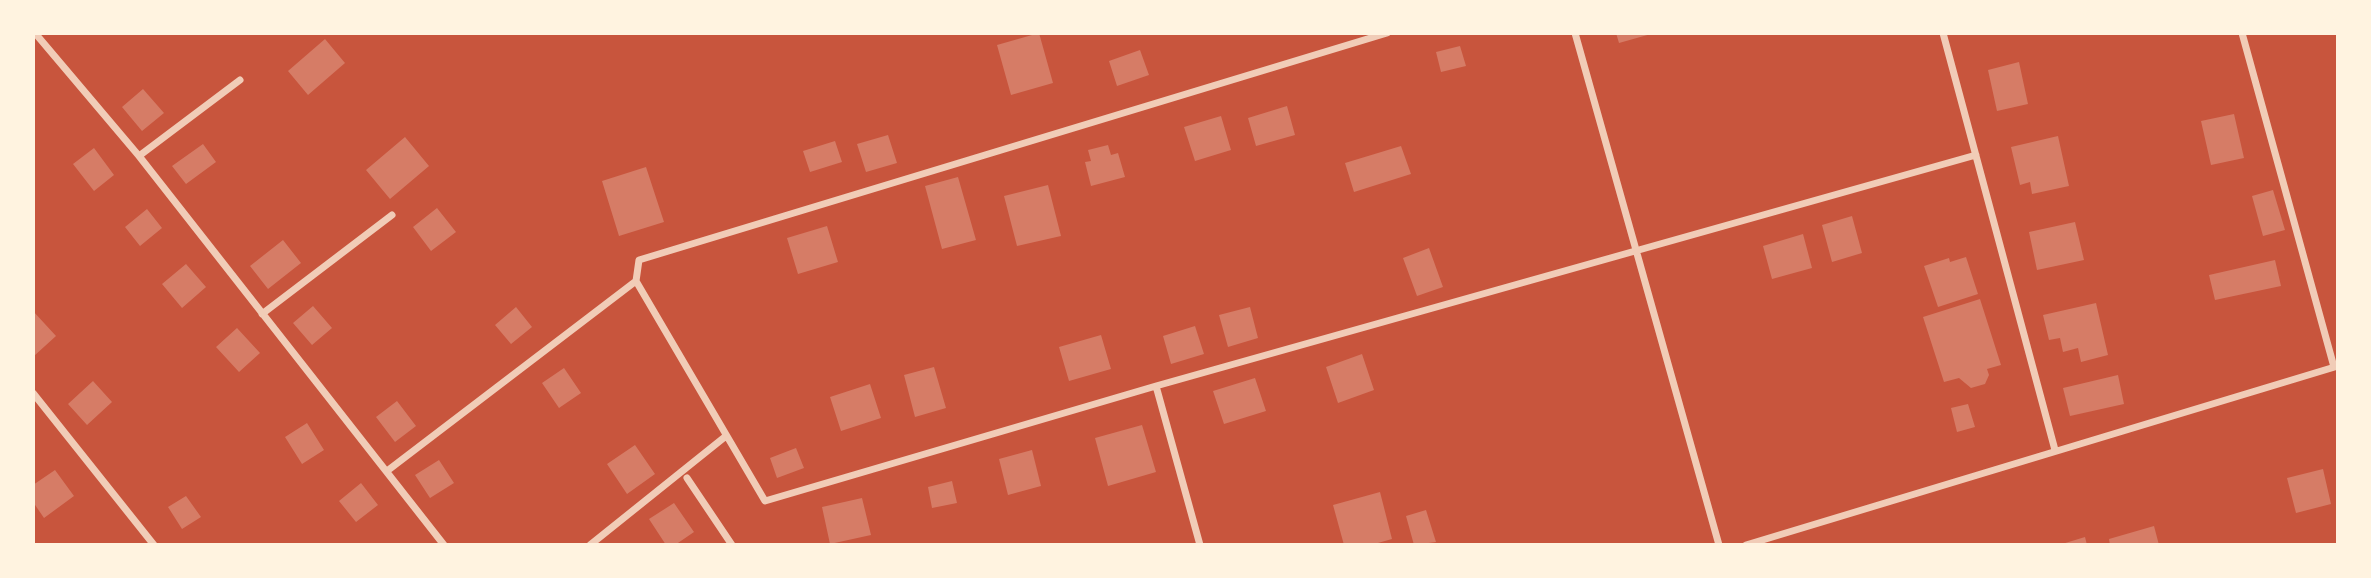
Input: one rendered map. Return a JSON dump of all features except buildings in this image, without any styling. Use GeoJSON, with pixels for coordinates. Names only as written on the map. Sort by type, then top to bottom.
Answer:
{"type":"FeatureCollection","features":[{"type":"Feature","properties":{"kind":"street"},"geometry":{"type":"LineString","coordinates":[[36,33],[139,156],[444,545]]}},
{"type":"Feature","properties":{"kind":"street"},"geometry":{"type":"LineString","coordinates":[[1387,33],[639,260],[636,281],[765,500],[1156,386],[1976,155]]}},
{"type":"Feature","properties":{"kind":"street"},"geometry":{"type":"LineString","coordinates":[[1575,33],[1718,545]]}},
{"type":"Feature","properties":{"kind":"street"},"geometry":{"type":"LineString","coordinates":[[1942,33],[2055,450]]}},
{"type":"Feature","properties":{"kind":"street"},"geometry":{"type":"LineString","coordinates":[[1746,545],[2336,366],[2242,33]]}},
{"type":"Feature","properties":{"kind":"street"},"geometry":{"type":"LineString","coordinates":[[139,156],[240,80]]}},
{"type":"Feature","properties":{"kind":"street"},"geometry":{"type":"LineString","coordinates":[[262,313],[392,215]]}},
{"type":"Feature","properties":{"kind":"street"},"geometry":{"type":"LineString","coordinates":[[387,471],[636,281]]}},
{"type":"Feature","properties":{"kind":"street"},"geometry":{"type":"LineString","coordinates":[[1156,386],[1200,545]]}},
{"type":"Feature","properties":{"kind":"street"},"geometry":{"type":"LineString","coordinates":[[33,393],[154,545]]}},
{"type":"Feature","properties":{"kind":"street"},"geometry":{"type":"LineString","coordinates":[[590,545],[726,436]]}},
{"type":"Feature","properties":{"kind":"street"},"geometry":{"type":"LineString","coordinates":[[688,478],[732,545]]}}]}
